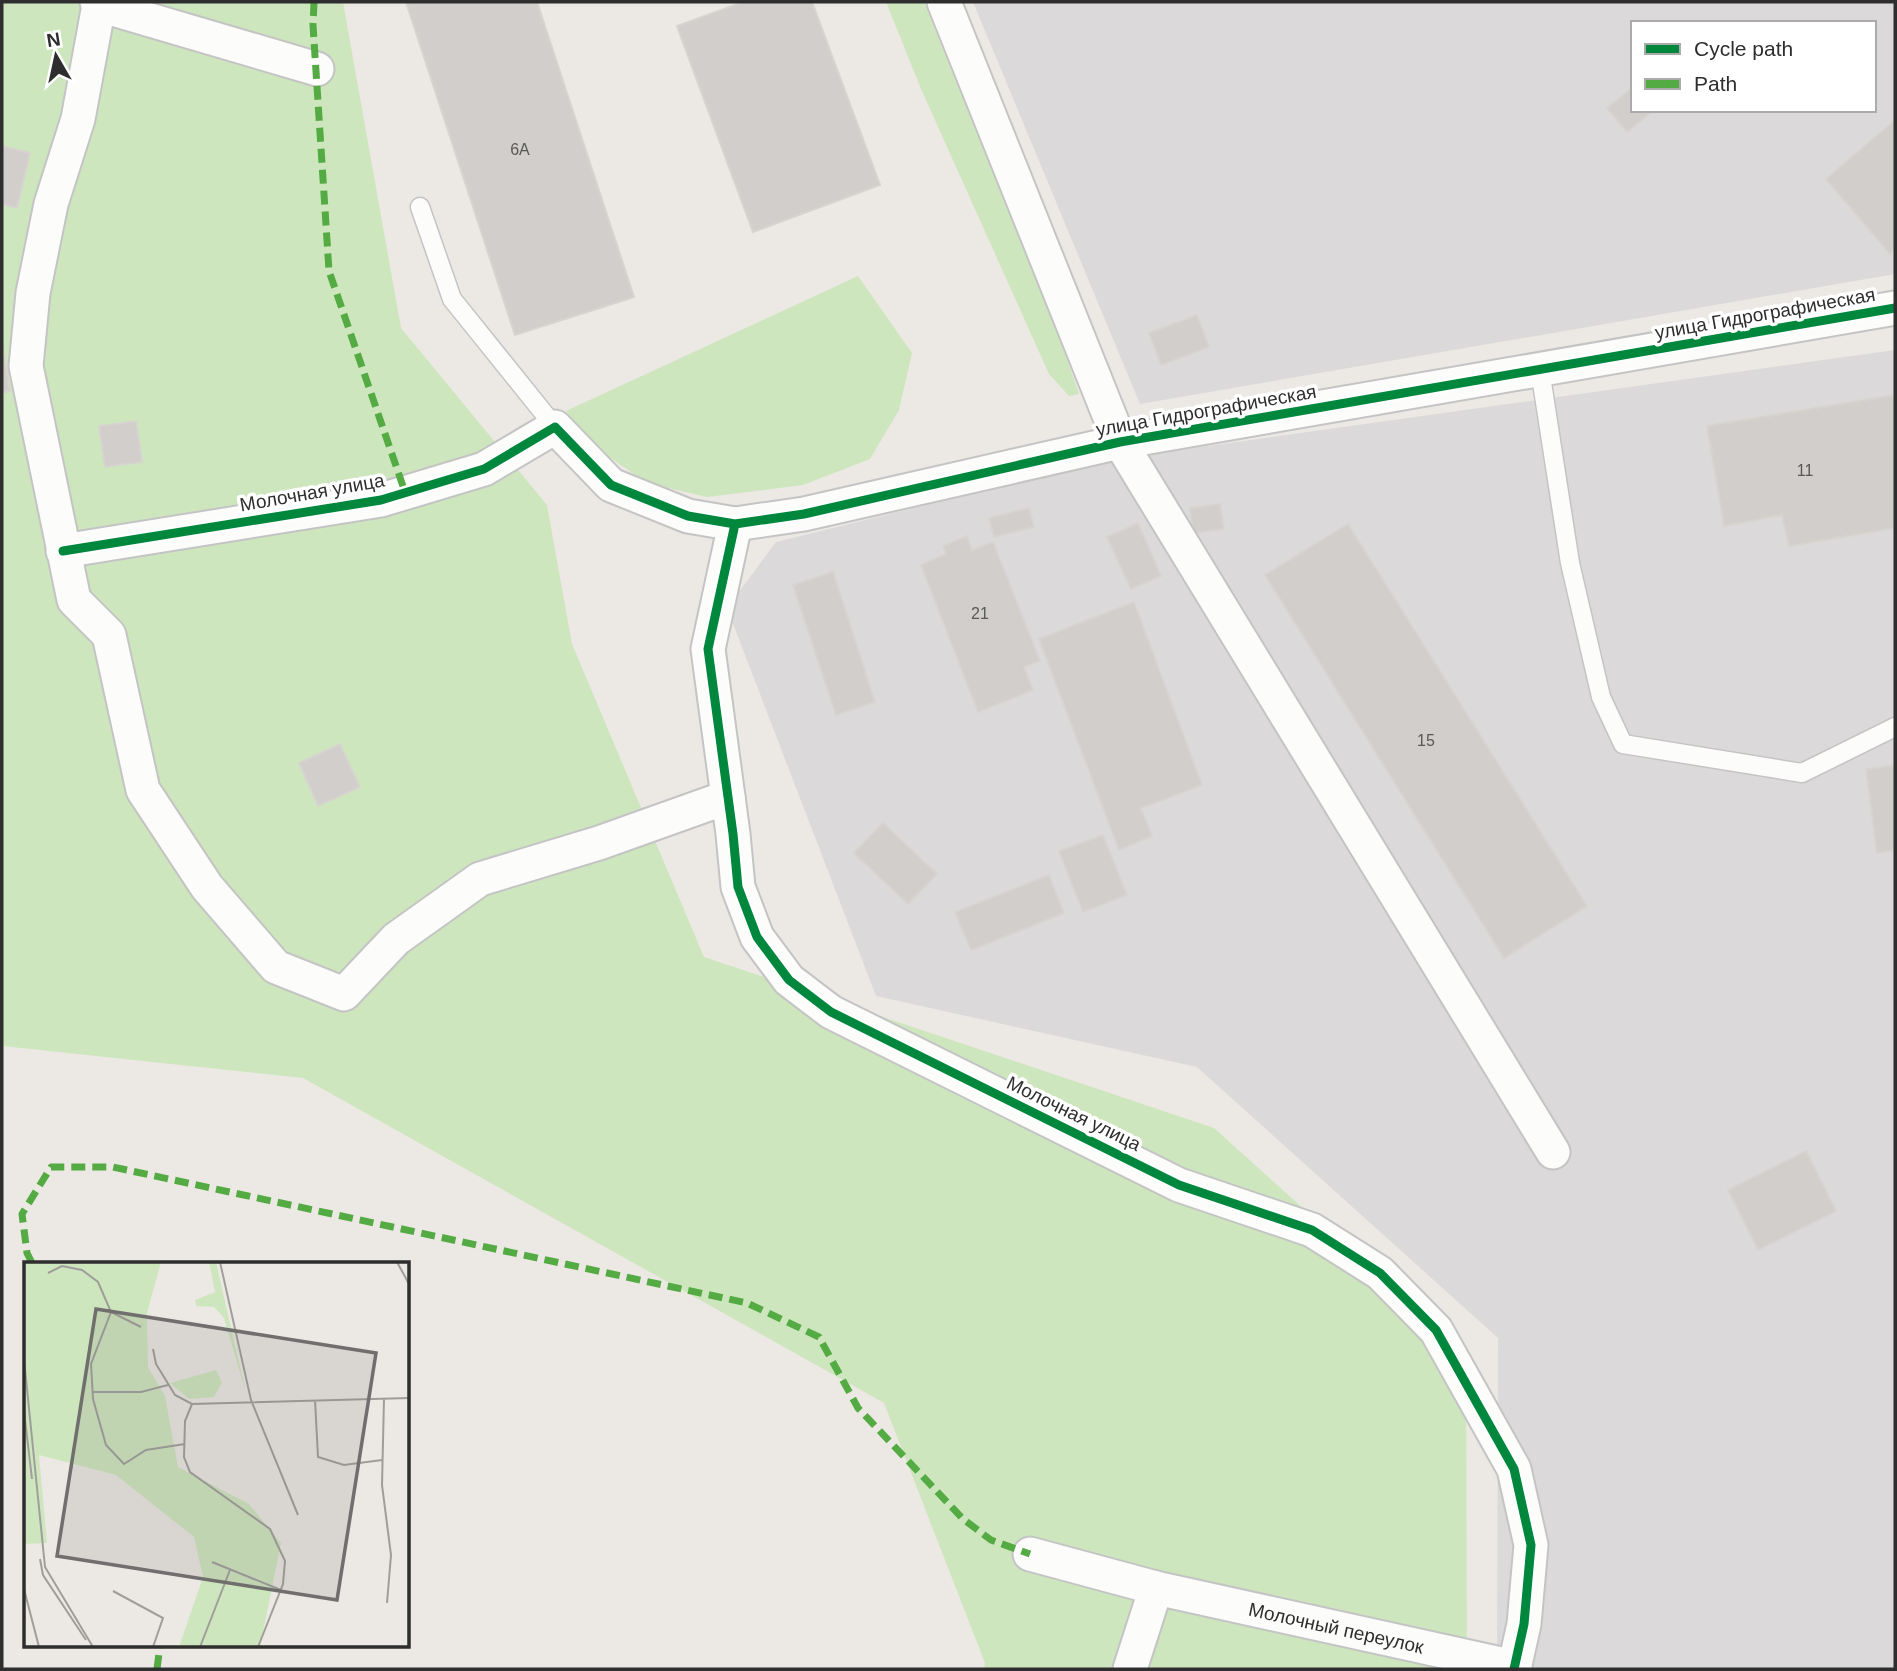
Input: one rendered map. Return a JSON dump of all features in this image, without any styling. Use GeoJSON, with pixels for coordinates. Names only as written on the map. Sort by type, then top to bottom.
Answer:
{"type":"FeatureCollection","features":[{"type":"Feature","properties":{"kind":"street"},"geometry":{"type":"LineString","coordinates":[[944,2],[1120,442],[1553,1152]]}},
{"type":"Feature","properties":{"kind":"street"},"geometry":{"type":"LineString","coordinates":[[317,69],[98,4],[78,119],[51,204],[33,293],[26,366],[74,600],[109,635],[143,790],[207,887],[276,967],[344,994],[396,939],[480,879],[599,843],[728,797]]}},
{"type":"Feature","properties":{"kind":"street","name":"улица Гидрографическая"},"geometry":{"type":"LineString","coordinates":[[555,427],[611,485],[688,516],[735,524],[804,514],[1120,442],[1895,308]]}},
{"type":"Feature","properties":{"kind":"street","name":"Молочная улица"},"geometry":{"type":"LineString","coordinates":[[63,551],[382,500],[484,469],[555,427]]}},
{"type":"Feature","properties":{"kind":"street","name":"Молочная улица"},"geometry":{"type":"LineString","coordinates":[[735,524],[708,649],[738,887],[757,937],[789,980],[831,1012],[1179,1185],[1312,1230],[1380,1273],[1437,1331],[1514,1469],[1531,1545],[1524,1624],[1515,1668]]}},
{"type":"Feature","properties":{"kind":"street","name":"Молочный переулок"},"geometry":{"type":"LineString","coordinates":[[1030,1555],[1156,1588],[1515,1668]]}},
{"type":"Feature","properties":{"kind":"street"},"geometry":{"type":"LineString","coordinates":[[1130,1669],[1156,1588]]}},
{"type":"Feature","properties":{"kind":"lane"},"geometry":{"type":"LineString","coordinates":[[420,207],[452,299],[555,427]]}},
{"type":"Feature","properties":{"kind":"lane"},"geometry":{"type":"LineString","coordinates":[[1540,370],[1570,563],[1601,697],[1623,744],[1802,773],[1895,727]]}},
{"type":"Feature","properties":{"kind":"shaded area"},"geometry":{"type":"Polygon","coordinates":[[[973,2],[1895,2],[1895,274],[1140,404],[973,2]]]}},
{"type":"Feature","properties":{"kind":"shaded area"},"geometry":{"type":"Polygon","coordinates":[[[1895,350],[1895,1669],[1497,1669],[1498,1338],[1197,1067],[876,996],[727,608],[776,542],[1108,460],[1895,350]]]}},
{"type":"Feature","properties":{"kind":"green space"},"geometry":{"type":"Polygon","coordinates":[[[2,2],[343,2],[401,328],[547,505],[572,644],[704,957],[1214,1128],[1466,1355],[1467,1669],[984,1669],[985,1663],[884,1403],[303,1078],[2,1046],[2,2]]]}},
{"type":"Feature","properties":{"kind":"green space"},"geometry":{"type":"Polygon","coordinates":[[[886,2],[924,2],[1058,332],[1079,394],[1069,396],[1049,374],[921,89],[886,2]]]}},
{"type":"Feature","properties":{"kind":"green space"},"geometry":{"type":"Polygon","coordinates":[[[858,276],[912,353],[899,410],[870,459],[803,485],[707,497],[647,483],[590,444],[566,411],[858,276]]]}},
{"type":"Feature","properties":{"kind":"building"},"geometry":{"type":"Polygon","coordinates":[[[406,2],[537,2],[634,297],[515,335],[406,2]]]}},
{"type":"Feature","properties":{"kind":"building"},"geometry":{"type":"Polygon","coordinates":[[[743,2],[812,2],[880,185],[753,232],[677,26],[743,2]]]}},
{"type":"Feature","properties":{"kind":"building"},"geometry":{"type":"Polygon","coordinates":[[[1631,89],[1631,112],[1652,112],[1627,132],[1607,108],[1631,89]]]}},
{"type":"Feature","properties":{"kind":"building"},"geometry":{"type":"Polygon","coordinates":[[[1895,120],[1895,249],[1890,254],[1826,179],[1895,120]]]}},
{"type":"Feature","properties":{"kind":"building"},"geometry":{"type":"Polygon","coordinates":[[[2,146],[30,153],[17,208],[2,204],[2,146]]]}},
{"type":"Feature","properties":{"kind":"building"},"geometry":{"type":"Polygon","coordinates":[[[1197,315],[1209,347],[1161,365],[1149,333],[1197,315]]]}},
{"type":"Feature","properties":{"kind":"building"},"geometry":{"type":"Polygon","coordinates":[[[2,343],[10,391],[2,393],[2,343]]]}},
{"type":"Feature","properties":{"kind":"building"},"geometry":{"type":"Polygon","coordinates":[[[1895,395],[1895,528],[1789,546],[1782,515],[1724,526],[1707,426],[1895,395]]]}},
{"type":"Feature","properties":{"kind":"building"},"geometry":{"type":"Polygon","coordinates":[[[136,421],[142,462],[105,467],[99,426],[136,421]]]}},
{"type":"Feature","properties":{"kind":"building"},"geometry":{"type":"Polygon","coordinates":[[[1220,504],[1224,529],[1193,533],[1190,508],[1220,504]]]}},
{"type":"Feature","properties":{"kind":"building"},"geometry":{"type":"Polygon","coordinates":[[[1029,508],[1034,527],[994,537],[989,518],[1029,508]]]}},
{"type":"Feature","properties":{"kind":"building"},"geometry":{"type":"Polygon","coordinates":[[[1138,523],[1161,576],[1131,589],[1107,537],[1138,523]]]}},
{"type":"Feature","properties":{"kind":"building"},"geometry":{"type":"Polygon","coordinates":[[[1348,524],[1587,906],[1504,958],[1265,575],[1348,524]]]}},
{"type":"Feature","properties":{"kind":"building"},"geometry":{"type":"Polygon","coordinates":[[[967,536],[972,550],[993,542],[1040,661],[1024,667],[1033,690],[978,712],[921,565],[946,554],[943,546],[967,536]]]}},
{"type":"Feature","properties":{"kind":"building"},"geometry":{"type":"Polygon","coordinates":[[[833,572],[875,702],[836,715],[793,585],[833,572]]]}},
{"type":"Feature","properties":{"kind":"building"},"geometry":{"type":"Polygon","coordinates":[[[1134,602],[1202,785],[1141,808],[1152,836],[1119,850],[1039,639],[1134,602]]]}},
{"type":"Feature","properties":{"kind":"building"},"geometry":{"type":"Polygon","coordinates":[[[340,744],[360,787],[318,806],[299,763],[340,744]]]}},
{"type":"Feature","properties":{"kind":"building"},"geometry":{"type":"Polygon","coordinates":[[[1895,765],[1895,850],[1877,853],[1866,769],[1895,765]]]}},
{"type":"Feature","properties":{"kind":"building"},"geometry":{"type":"Polygon","coordinates":[[[883,823],[937,874],[908,904],[854,853],[883,823]]]}},
{"type":"Feature","properties":{"kind":"building"},"geometry":{"type":"Polygon","coordinates":[[[1103,835],[1127,895],[1083,912],[1059,851],[1103,835]]]}},
{"type":"Feature","properties":{"kind":"building"},"geometry":{"type":"Polygon","coordinates":[[[1049,875],[1064,913],[971,950],[955,912],[1049,875]]]}},
{"type":"Feature","properties":{"kind":"building"},"geometry":{"type":"Polygon","coordinates":[[[1806,1151],[1836,1211],[1758,1250],[1728,1190],[1806,1151]]]}},
{"type":"Feature","properties":{"kind":"marked path"},"geometry":{"type":"LineString","coordinates":[[314,2],[313,25],[329,271],[405,492]]}},
{"type":"Feature","properties":{"kind":"marked path"},"geometry":{"type":"LineString","coordinates":[[32,1262],[27,1253],[22,1214],[51,1167],[113,1167],[747,1303],[819,1337],[858,1408],[963,1519],[991,1540],[1030,1554]]}},
{"type":"Feature","properties":{"kind":"marked path"},"geometry":{"type":"LineString","coordinates":[[157,1669],[160,1646]]}},
{"type":"Feature","properties":{"kind":"cycle path"},"geometry":{"type":"LineString","coordinates":[[63,551],[381,500],[484,469],[555,427],[611,485],[688,516],[735,524],[804,514],[1120,442],[1895,308]]}},
{"type":"Feature","properties":{"kind":"cycle path"},"geometry":{"type":"LineString","coordinates":[[735,524],[708,649],[738,887],[757,937],[789,980],[831,1012],[1179,1185],[1312,1230],[1380,1273],[1436,1330],[1514,1469],[1531,1545],[1524,1624],[1514,1669]]}}]}
